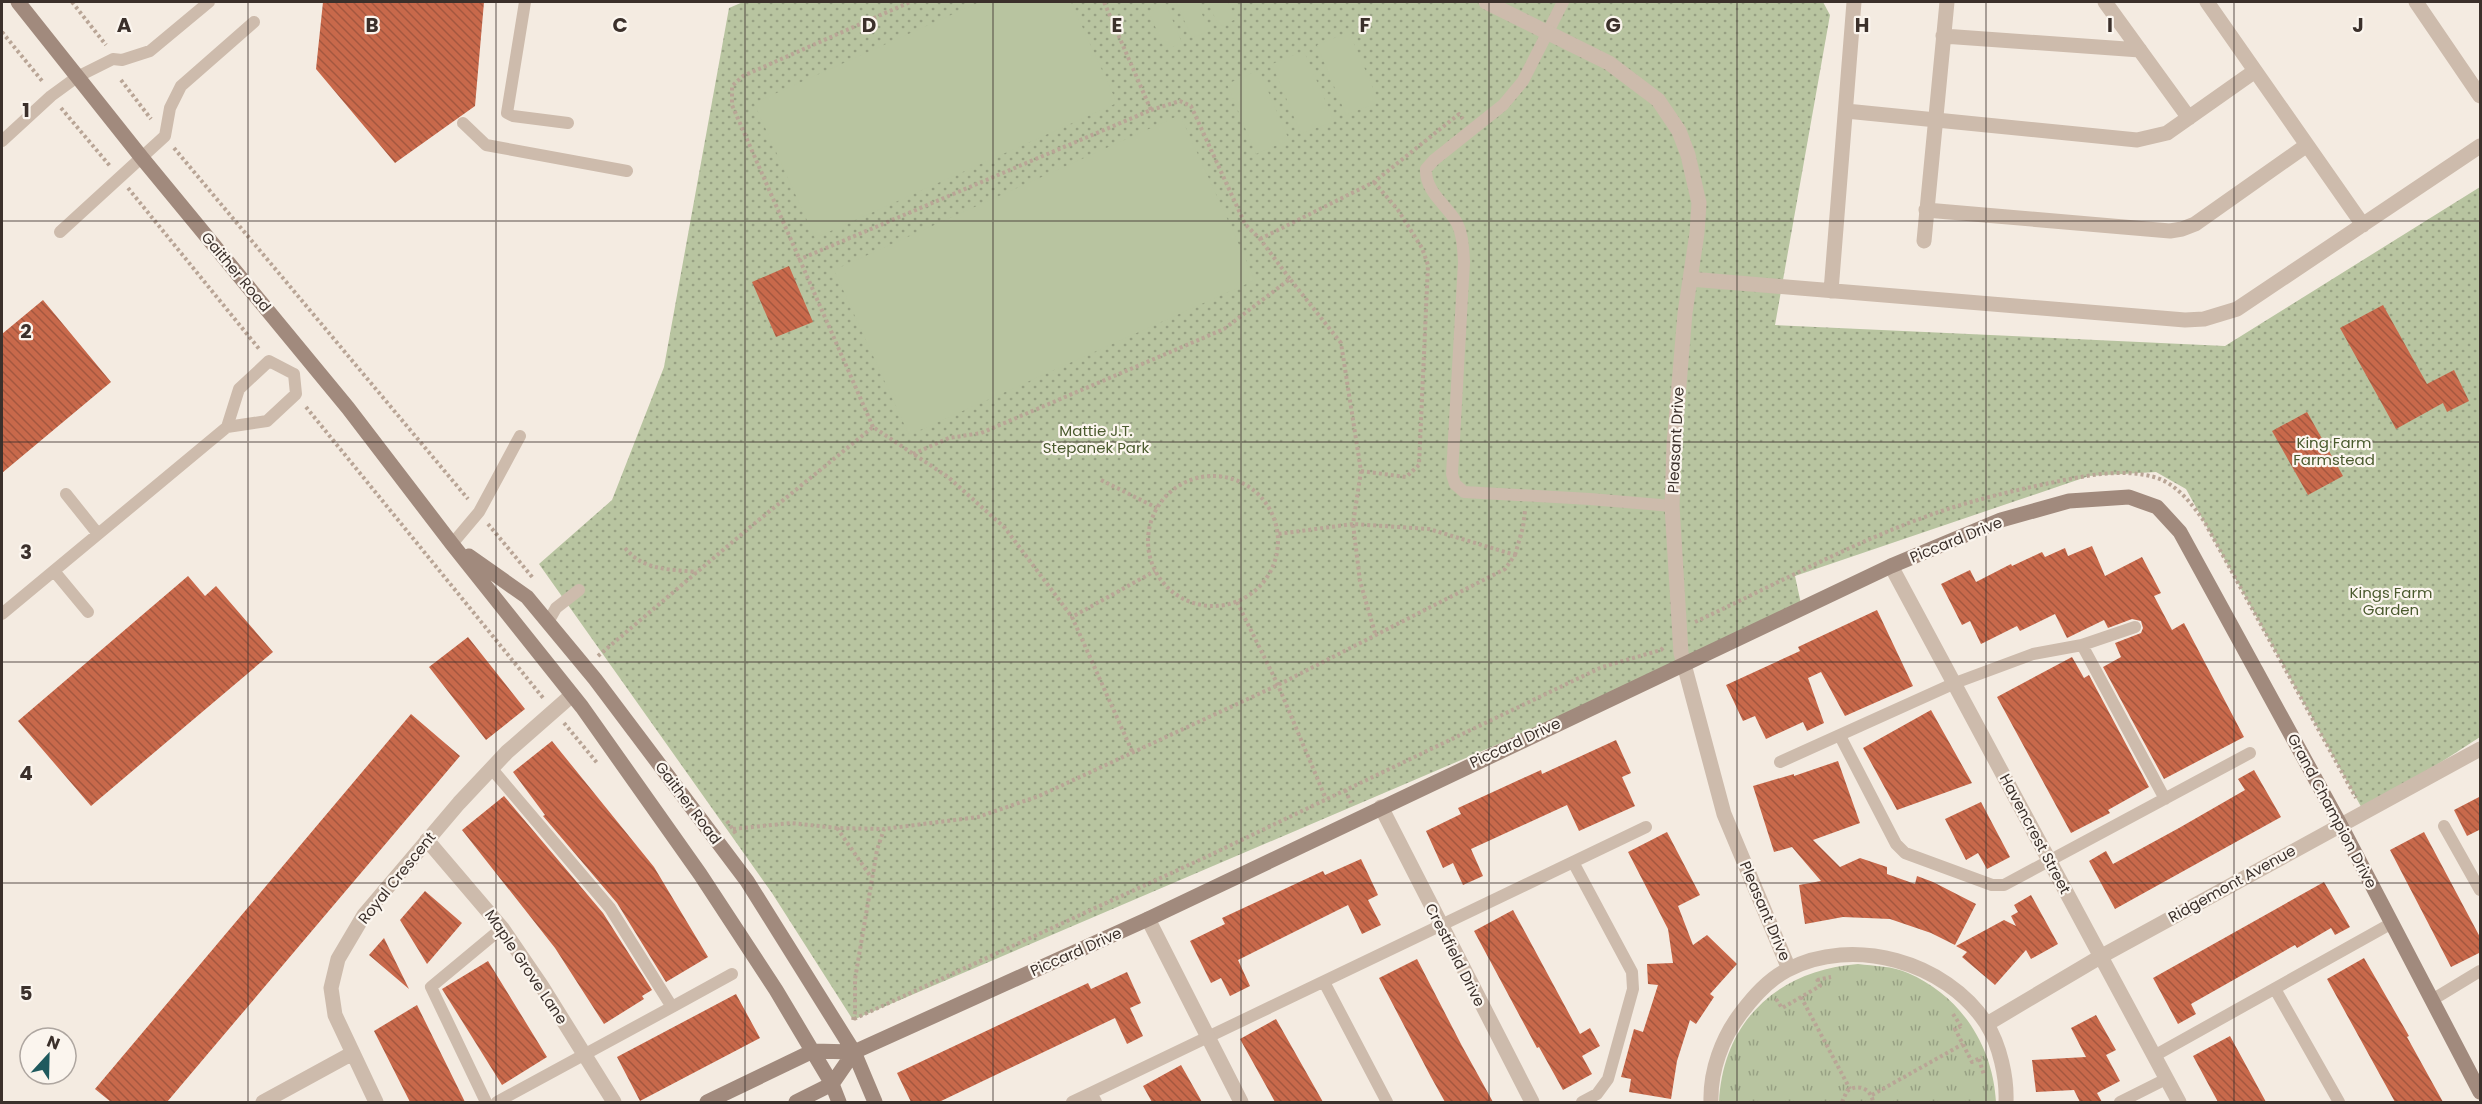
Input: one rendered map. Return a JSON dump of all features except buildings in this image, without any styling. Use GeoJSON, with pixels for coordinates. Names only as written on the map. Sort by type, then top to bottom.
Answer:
{"type":"FeatureCollection","features":[{"type":"Feature","properties":{"kind":"street","name":"Gaither Road"},"geometry":{"type":"LineString","coordinates":[[18,2],[142,158],[309,360],[572,695],[700,874],[776,990],[832,1084],[839,1102]]}},
{"type":"Feature","properties":{"kind":"street","name":"Pleasant Drive"},"geometry":{"type":"LineString","coordinates":[[1486,2],[1609,63],[1658,100],[1679,131],[1688,155],[1699,203],[1674,445],[1672,506],[1683,665],[1724,814],[1789,969]]}},
{"type":"Feature","properties":{"kind":"street"},"geometry":{"type":"LineString","coordinates":[[1831,291],[1854,2]]}},
{"type":"Feature","properties":{"kind":"street"},"geometry":{"type":"LineString","coordinates":[[1924,241],[1947,2]]}},
{"type":"Feature","properties":{"kind":"street"},"geometry":{"type":"LineString","coordinates":[[2106,2],[2189,118]]}},
{"type":"Feature","properties":{"kind":"street"},"geometry":{"type":"LineString","coordinates":[[2207,2],[2362,225]]}},
{"type":"Feature","properties":{"kind":"street"},"geometry":{"type":"LineString","coordinates":[[2416,2],[2481,96]]}},
{"type":"Feature","properties":{"kind":"street"},"geometry":{"type":"LineString","coordinates":[[1943,36],[2140,50]]}},
{"type":"Feature","properties":{"kind":"street"},"geometry":{"type":"LineString","coordinates":[[1846,111],[2137,140],[2167,133],[2255,71]]}},
{"type":"Feature","properties":{"kind":"street"},"geometry":{"type":"LineString","coordinates":[[1926,210],[2170,231],[2182,229],[2195,224],[2307,145]]}},
{"type":"Feature","properties":{"kind":"street"},"geometry":{"type":"LineString","coordinates":[[1690,279],[2204,320],[2237,309],[2481,146]]}},
{"type":"Feature","properties":{"kind":"street","name":"Piccard Drive"},"geometry":{"type":"LineString","coordinates":[[707,1102],[813,1051],[854,1052],[1148,919],[1891,566],[2001,520],[2068,501],[2129,497],[2157,507],[2180,532]]}},
{"type":"Feature","properties":{"kind":"street","name":"Grand Champion Drive"},"geometry":{"type":"LineString","coordinates":[[2180,532],[2340,824],[2479,1085]]}},
{"type":"Feature","properties":{"kind":"street","name":"Gaither Road"},"geometry":{"type":"LineString","coordinates":[[452,544],[527,597],[595,680],[747,881],[846,1024],[854,1052],[874,1102]]}},
{"type":"Feature","properties":{"kind":"street","name":"Havencrest Street"},"geometry":{"type":"LineString","coordinates":[[1891,566],[2179,1102]]}},
{"type":"Feature","properties":{"kind":"street","name":"Royal Crescent"},"geometry":{"type":"LineString","coordinates":[[376,1102],[351,1054],[335,1015],[331,988],[338,959],[364,915],[427,840],[491,768],[572,695]]}},
{"type":"Feature","properties":{"kind":"street","name":"Ridgemont Avenue"},"geometry":{"type":"LineString","coordinates":[[1987,1024],[2100,957],[2481,749]]}},
{"type":"Feature","properties":{"kind":"street","name":"Crestfield Drive"},"geometry":{"type":"LineString","coordinates":[[1380,807],[1532,1102]]}},
{"type":"Feature","properties":{"kind":"street","name":"Maple Grove Lane"},"geometry":{"type":"LineString","coordinates":[[427,840],[502,928],[614,1102]]}},
{"type":"Feature","properties":{"kind":"street"},"geometry":{"type":"LineString","coordinates":[[1148,919],[1241,1102]]}},
{"type":"Feature","properties":{"kind":"street"},"geometry":{"type":"LineString","coordinates":[[1711,1102],[1711,1089],[1720,1050],[1733,1024],[1751,1000],[1772,980],[1789,969],[1820,959],[1855,955],[1880,956],[1911,964],[1956,991],[1987,1024],[2004,1073],[2006,1102]]}},
{"type":"Feature","properties":{"kind":"street"},"geometry":{"type":"LineString","coordinates":[[796,1102],[832,1084],[854,1052]]}},
{"type":"Feature","properties":{"kind":"street"},"geometry":{"type":"LineString","coordinates":[[263,1102],[351,1054]]}},
{"type":"Feature","properties":{"kind":"lane"},"geometry":{"type":"LineString","coordinates":[[2,141],[51,96],[77,77],[113,59],[122,60],[150,51],[209,2]]}},
{"type":"Feature","properties":{"kind":"lane"},"geometry":{"type":"LineString","coordinates":[[525,2],[507,113],[513,116],[567,123]]}},
{"type":"Feature","properties":{"kind":"lane"},"geometry":{"type":"LineString","coordinates":[[1563,2],[1522,81],[1503,105],[1434,160],[1426,169],[1428,185],[1457,223],[1462,238],[1464,261],[1452,474],[1455,484],[1464,492],[1672,506]]}},
{"type":"Feature","properties":{"kind":"lane"},"geometry":{"type":"LineString","coordinates":[[60,232],[165,136],[170,108],[181,86],[254,22]]}},
{"type":"Feature","properties":{"kind":"lane"},"geometry":{"type":"LineString","coordinates":[[463,123],[486,145],[627,171]]}},
{"type":"Feature","properties":{"kind":"lane"},"geometry":{"type":"LineString","coordinates":[[294,374],[309,360]]}},
{"type":"Feature","properties":{"kind":"lane"},"geometry":{"type":"LineString","coordinates":[[227,427],[238,389],[269,361],[294,374]]}},
{"type":"Feature","properties":{"kind":"lane"},"geometry":{"type":"LineString","coordinates":[[2,614],[227,427],[267,421],[296,394],[294,374]]}},
{"type":"Feature","properties":{"kind":"lane"},"geometry":{"type":"LineString","coordinates":[[452,544],[479,512],[520,436]]}},
{"type":"Feature","properties":{"kind":"lane"},"geometry":{"type":"LineString","coordinates":[[66,494],[98,534]]}},
{"type":"Feature","properties":{"kind":"lane"},"geometry":{"type":"LineString","coordinates":[[54,571],[88,612]]}},
{"type":"Feature","properties":{"kind":"lane"},"geometry":{"type":"LineString","coordinates":[[548,622],[555,608],[579,590]]}},
{"type":"Feature","properties":{"kind":"lane"},"geometry":{"type":"LineString","coordinates":[[1780,762],[1955,683],[2033,654],[2082,645],[2135,627]]}},
{"type":"Feature","properties":{"kind":"lane"},"geometry":{"type":"LineString","coordinates":[[2082,645],[2165,799]]}},
{"type":"Feature","properties":{"kind":"lane"},"geometry":{"type":"LineString","coordinates":[[1840,736],[1896,844],[1905,853],[1992,885],[2004,885],[2250,753]]}},
{"type":"Feature","properties":{"kind":"lane"},"geometry":{"type":"LineString","coordinates":[[491,768],[610,908],[672,1007]]}},
{"type":"Feature","properties":{"kind":"lane"},"geometry":{"type":"LineString","coordinates":[[2444,826],[2480,888]]}},
{"type":"Feature","properties":{"kind":"lane"},"geometry":{"type":"LineString","coordinates":[[1072,1102],[1094,1098],[1207,1037],[1646,827]]}},
{"type":"Feature","properties":{"kind":"lane"},"geometry":{"type":"LineString","coordinates":[[1573,862],[1632,972],[1633,989],[1608,1079],[1598,1094],[1582,1102]]}},
{"type":"Feature","properties":{"kind":"lane"},"geometry":{"type":"LineString","coordinates":[[2154,1056],[2392,923]]}},
{"type":"Feature","properties":{"kind":"lane"},"geometry":{"type":"LineString","coordinates":[[486,1102],[431,987],[502,928]]}},
{"type":"Feature","properties":{"kind":"lane"},"geometry":{"type":"LineString","coordinates":[[2432,1000],[2481,971]]}},
{"type":"Feature","properties":{"kind":"lane"},"geometry":{"type":"LineString","coordinates":[[497,1102],[732,974]]}},
{"type":"Feature","properties":{"kind":"lane"},"geometry":{"type":"LineString","coordinates":[[1324,982],[1388,1102]]}},
{"type":"Feature","properties":{"kind":"lane"},"geometry":{"type":"LineString","coordinates":[[2275,989],[2339,1102]]}},
{"type":"Feature","properties":{"kind":"lane"},"geometry":{"type":"LineString","coordinates":[[2120,1102],[2166,1079]]}},
{"type":"Feature","properties":{"kind":"path"},"geometry":{"type":"LineString","coordinates":[[72,2],[107,45]]}},
{"type":"Feature","properties":{"kind":"path"},"geometry":{"type":"LineString","coordinates":[[910,2],[743,76],[732,86],[732,105],[873,427],[948,477],[1005,528],[1072,617],[1132,751]]}},
{"type":"Feature","properties":{"kind":"path"},"geometry":{"type":"LineString","coordinates":[[1104,2],[1151,110]]}},
{"type":"Feature","properties":{"kind":"path"},"geometry":{"type":"LineString","coordinates":[[2,32],[38,74],[51,96],[269,361]]}},
{"type":"Feature","properties":{"kind":"path"},"geometry":{"type":"LineString","coordinates":[[121,80],[165,136],[479,512],[555,608]]}},
{"type":"Feature","properties":{"kind":"path"},"geometry":{"type":"LineString","coordinates":[[798,260],[1151,110],[1180,101],[1191,106],[1245,224],[1260,239],[1341,343],[1361,471],[1353,524],[1360,581],[1375,633]]}},
{"type":"Feature","properties":{"kind":"path"},"geometry":{"type":"LineString","coordinates":[[1260,239],[1374,182],[1459,114],[1468,123]]}},
{"type":"Feature","properties":{"kind":"path"},"geometry":{"type":"LineString","coordinates":[[1361,471],[1406,477],[1419,465],[1427,295],[1428,265],[1422,248],[1398,210],[1374,182]]}},
{"type":"Feature","properties":{"kind":"path"},"geometry":{"type":"LineString","coordinates":[[913,454],[949,438],[981,433],[1224,329],[1290,279]]}},
{"type":"Feature","properties":{"kind":"path"},"geometry":{"type":"LineString","coordinates":[[296,394],[605,773]]}},
{"type":"Feature","properties":{"kind":"path"},"geometry":{"type":"LineString","coordinates":[[590,648],[597,657],[873,427]]}},
{"type":"Feature","properties":{"kind":"path"},"geometry":{"type":"LineString","coordinates":[[846,1024],[1602,667],[1661,650],[1680,630],[1888,532],[1936,513],[2001,493],[2110,473],[2137,473],[2156,477],[2187,499],[2204,521],[2364,812]]}},
{"type":"Feature","properties":{"kind":"path"},"geometry":{"type":"LineString","coordinates":[[1218,476],[1235,480],[1251,489],[1264,501],[1274,517],[1278,534],[1277,555],[1269,575],[1256,591],[1237,602],[1219,606],[1199,605],[1181,599],[1166,587],[1155,571],[1149,556],[1147,539],[1150,523],[1157,508],[1168,494],[1182,484],[1200,478],[1218,476]]}},
{"type":"Feature","properties":{"kind":"path"},"geometry":{"type":"LineString","coordinates":[[1101,480],[1157,508]]}},
{"type":"Feature","properties":{"kind":"path"},"geometry":{"type":"LineString","coordinates":[[734,829],[791,823],[837,828],[884,829],[978,817],[1039,796],[1278,685],[1375,633],[1504,569],[1515,555],[1523,527],[1525,511],[1521,496]]}},
{"type":"Feature","properties":{"kind":"path"},"geometry":{"type":"LineString","coordinates":[[1278,534],[1353,524],[1429,529],[1515,555]]}},
{"type":"Feature","properties":{"kind":"path"},"geometry":{"type":"LineString","coordinates":[[625,548],[633,558],[648,566],[697,572]]}},
{"type":"Feature","properties":{"kind":"path"},"geometry":{"type":"LineString","coordinates":[[1072,617],[1155,571]]}},
{"type":"Feature","properties":{"kind":"path"},"geometry":{"type":"LineString","coordinates":[[1237,602],[1278,685],[1326,799]]}},
{"type":"Feature","properties":{"kind":"path"},"geometry":{"type":"LineString","coordinates":[[726,820],[739,838]]}},
{"type":"Feature","properties":{"kind":"path"},"geometry":{"type":"LineString","coordinates":[[837,828],[872,878]]}},
{"type":"Feature","properties":{"kind":"path"},"geometry":{"type":"LineString","coordinates":[[846,1024],[855,1013],[855,979],[877,850],[884,829]]}},
{"type":"Feature","properties":{"kind":"path"},"geometry":{"type":"LineString","coordinates":[[1769,1008],[1775,998],[1782,1008],[1820,986],[1814,973]]}},
{"type":"Feature","properties":{"kind":"path"},"geometry":{"type":"LineString","coordinates":[[1817,980],[1838,975]]}},
{"type":"Feature","properties":{"kind":"path"},"geometry":{"type":"LineString","coordinates":[[1801,997],[1850,1089]]}},
{"type":"Feature","properties":{"kind":"path"},"geometry":{"type":"LineString","coordinates":[[1945,1008],[1953,1014],[1961,1026]]}},
{"type":"Feature","properties":{"kind":"path"},"geometry":{"type":"LineString","coordinates":[[846,1024],[847,1010]]}},
{"type":"Feature","properties":{"kind":"path"},"geometry":{"type":"LineString","coordinates":[[1967,1022],[1955,1029],[1972,1062],[1985,1055]]}},
{"type":"Feature","properties":{"kind":"path"},"geometry":{"type":"LineString","coordinates":[[1872,1095],[1963,1044]]}},
{"type":"Feature","properties":{"kind":"path"},"geometry":{"type":"LineString","coordinates":[[1979,1059],[1986,1083]]}},
{"type":"Feature","properties":{"kind":"path"},"geometry":{"type":"LineString","coordinates":[[1842,1102],[1843,1095],[1850,1089],[1863,1088],[1872,1095],[1874,1102]]}},
{"type":"Feature","properties":{"kind":"green space","name":"Mattie J.T. Stepanek Park"},"geometry":{"type":"Polygon","coordinates":[[[743,2],[1823,2],[1830,15],[1775,325],[2225,346],[2480,187],[2480,737],[2364,812],[2186,489],[2156,472],[2089,476],[1795,576],[1801,604],[1681,666],[853,1020],[772,893],[539,564],[612,500],[664,367],[729,8],[743,2]]]}},
{"type":"Feature","properties":{"kind":"green space"},"geometry":{"type":"Polygon","coordinates":[[[980,2],[1071,2],[1117,103],[815,238],[754,103],[980,2]]]}},
{"type":"Feature","properties":{"kind":"green space"},"geometry":{"type":"Polygon","coordinates":[[[1176,2],[1197,2],[1209,31],[1192,38],[1176,2]]]}},
{"type":"Feature","properties":{"kind":"green space"},"geometry":{"type":"Polygon","coordinates":[[[1208,2],[1228,2],[1236,19],[1219,27],[1208,2]]]}},
{"type":"Feature","properties":{"kind":"green space"},"geometry":{"type":"Polygon","coordinates":[[[1166,4],[1182,43],[1165,50],[1149,12],[1166,4]]]}},
{"type":"Feature","properties":{"kind":"green space"},"geometry":{"type":"Polygon","coordinates":[[[1349,32],[1379,102],[1346,115],[1317,45],[1349,32]]]}},
{"type":"Feature","properties":{"kind":"green space"},"geometry":{"type":"Polygon","coordinates":[[[1304,51],[1334,121],[1301,134],[1272,64],[1304,51]]]}},
{"type":"Feature","properties":{"kind":"green space"},"geometry":{"type":"Polygon","coordinates":[[[1259,70],[1289,140],[1256,154],[1227,84],[1259,70]]]}},
{"type":"Feature","properties":{"kind":"green space"},"geometry":{"type":"Polygon","coordinates":[[[1180,115],[1255,280],[909,435],[834,270],[1180,115]]]}},
{"type":"Feature","properties":{"kind":"green space"},"geometry":{"type":"Polygon","coordinates":[[[1858,964],[1908,973],[1944,995],[1958,1009],[1971,1025],[1981,1043],[1994,1081],[1996,1102],[1719,1102],[1723,1073],[1731,1047],[1744,1024],[1760,1005],[1780,989],[1803,977],[1829,968],[1858,964]]]}},
{"type":"Feature","properties":{"kind":"park label","name":"King Farm Farmstead"},"geometry":{"type":"Point","coordinates":[2334,452]}},
{"type":"Feature","properties":{"kind":"park label","name":"Kings Farm Garden"},"geometry":{"type":"Point","coordinates":[2391,602]}}]}
